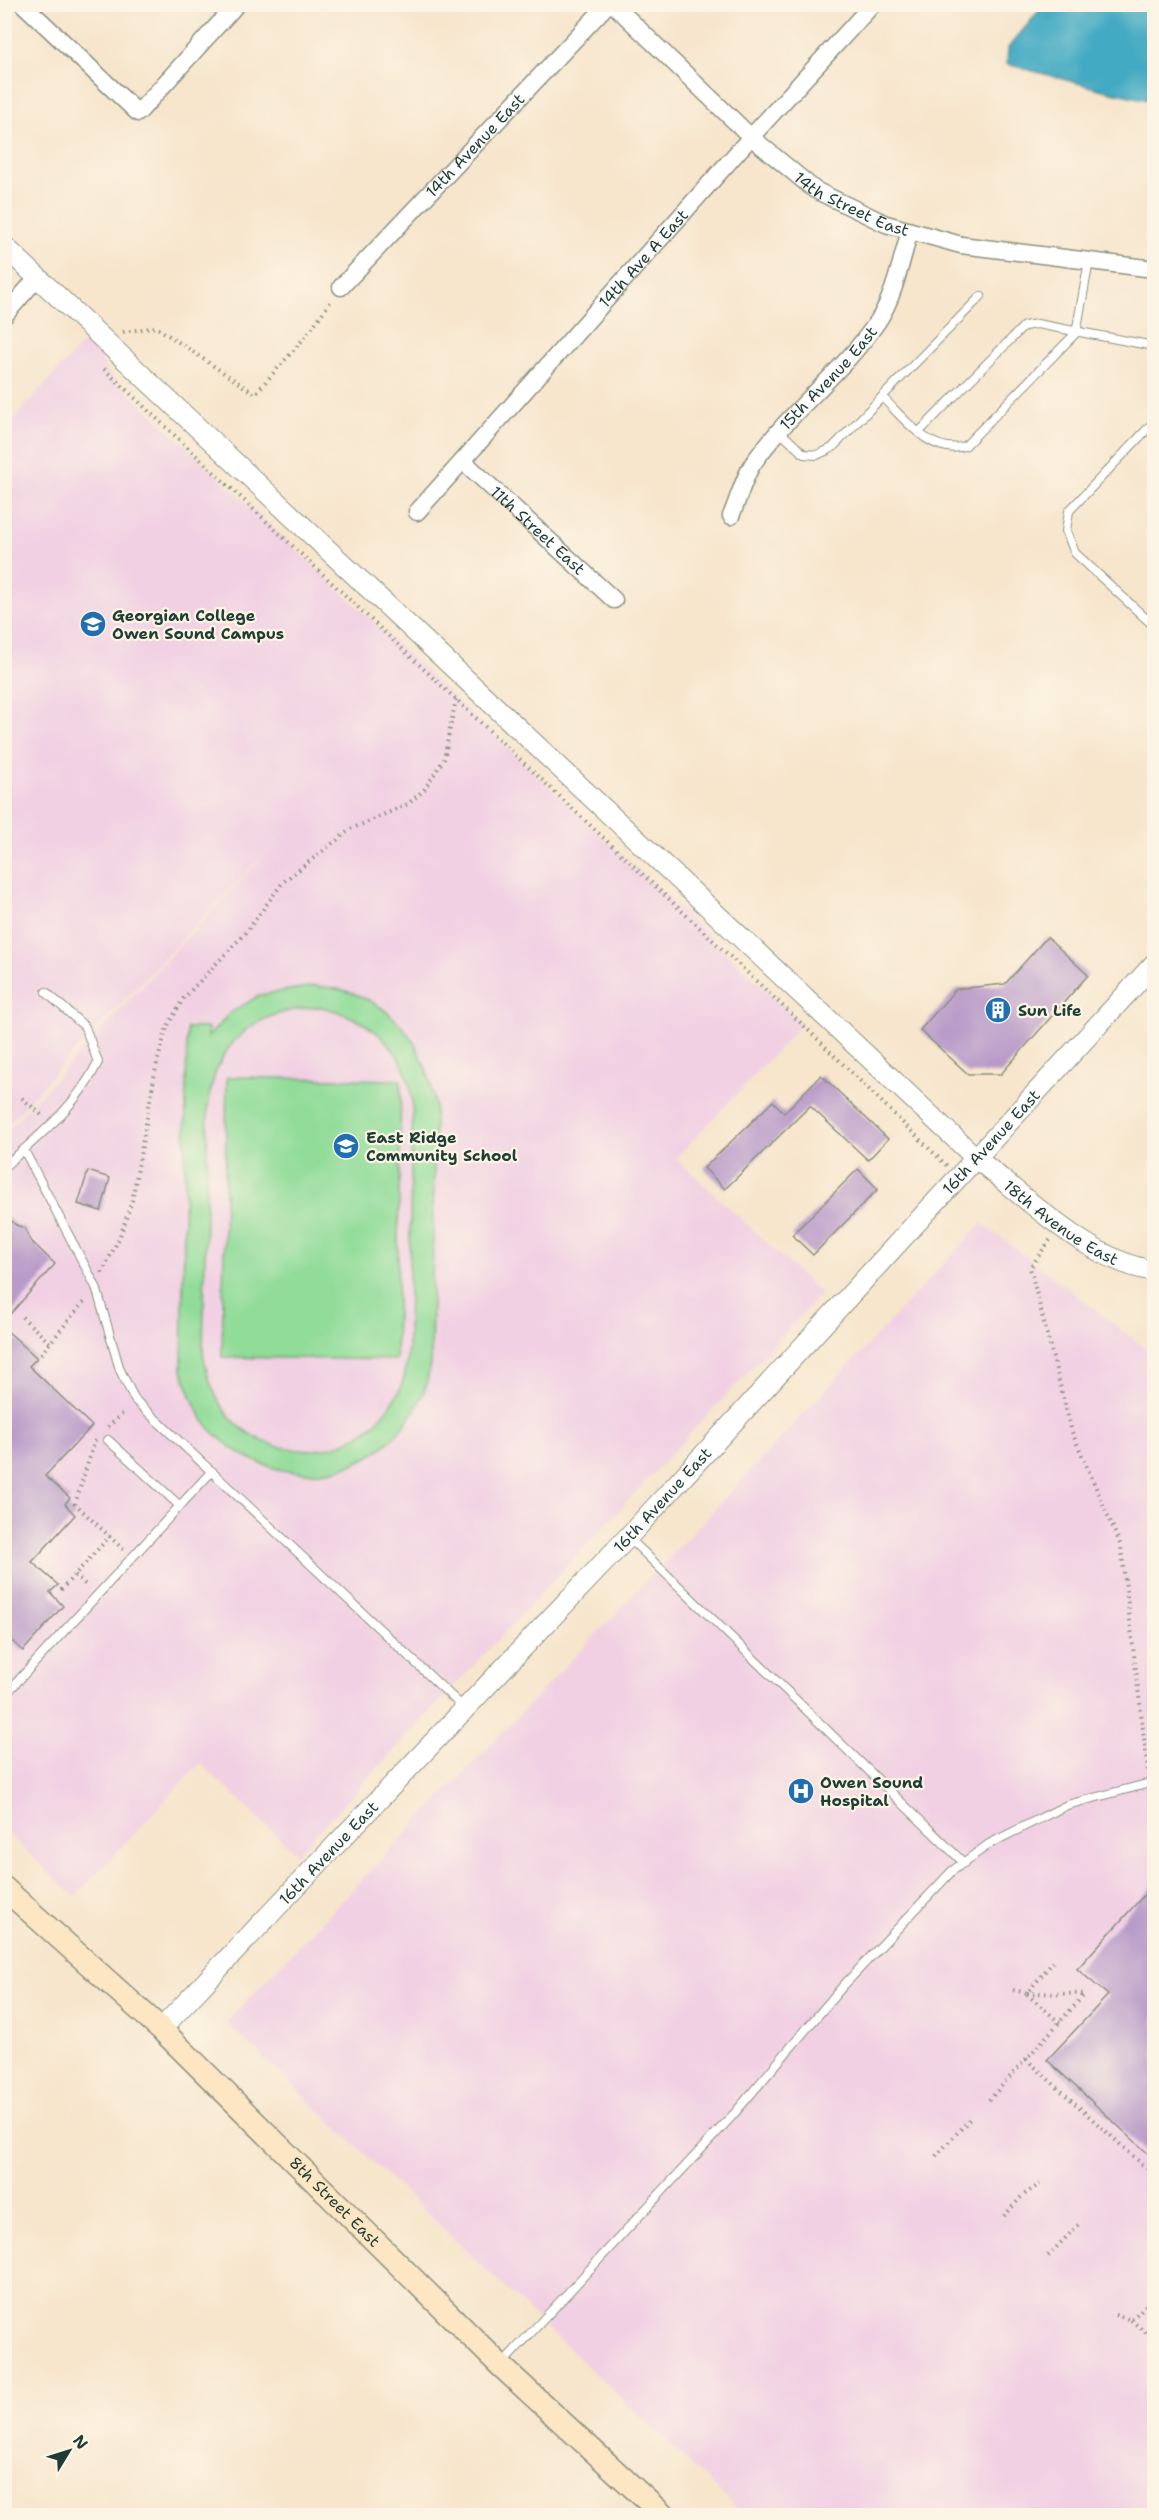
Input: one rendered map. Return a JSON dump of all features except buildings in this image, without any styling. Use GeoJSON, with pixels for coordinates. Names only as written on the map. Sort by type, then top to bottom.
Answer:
{"type":"FeatureCollection","features":[{"type":"Feature","properties":{"kind":"main road","name":"8th Street East"},"geometry":{"type":"LineString","coordinates":[[4,1888],[161,2029],[501,2366],[664,2516]]}},
{"type":"Feature","properties":{"kind":"street"},"geometry":{"type":"LineString","coordinates":[[23,4],[138,113],[237,4]]}},
{"type":"Feature","properties":{"kind":"street","name":"14th Avenue East"},"geometry":{"type":"LineString","coordinates":[[341,287],[609,4]]}},
{"type":"Feature","properties":{"kind":"street","name":"14th Street East"},"geometry":{"type":"LineString","coordinates":[[614,4],[751,137],[815,190],[886,224],[961,245],[1155,269]]}},
{"type":"Feature","properties":{"kind":"street","name":"14th Ave A East"},"geometry":{"type":"LineString","coordinates":[[417,512],[751,137],[873,4]]}},
{"type":"Feature","properties":{"kind":"street","name":"15th Avenue East"},"geometry":{"type":"LineString","coordinates":[[731,516],[751,467],[799,408],[853,353],[879,319],[892,289],[910,231]]}},
{"type":"Feature","properties":{"kind":"street","name":"18th Avenue East"},"geometry":{"type":"LineString","coordinates":[[4,246],[977,1159],[1083,1242],[1115,1260],[1155,1271]]}},
{"type":"Feature","properties":{"kind":"street"},"geometry":{"type":"LineString","coordinates":[[4,316],[37,278]]}},
{"type":"Feature","properties":{"kind":"street","name":"11th Street East"},"geometry":{"type":"LineString","coordinates":[[463,461],[614,600]]}},
{"type":"Feature","properties":{"kind":"street","name":"16th Avenue East"},"geometry":{"type":"LineString","coordinates":[[161,2029],[628,1537],[1155,964]]}},
{"type":"Feature","properties":{"kind":"lane"},"geometry":{"type":"LineString","coordinates":[[882,397],[928,440],[944,448],[955,449],[965,446],[1076,333],[1089,261]]}},
{"type":"Feature","properties":{"kind":"lane"},"geometry":{"type":"LineString","coordinates":[[780,432],[804,454],[816,455],[832,448],[981,296]]}},
{"type":"Feature","properties":{"kind":"lane"},"geometry":{"type":"LineString","coordinates":[[919,432],[1024,326],[1037,324],[1155,346]]}},
{"type":"Feature","properties":{"kind":"lane"},"geometry":{"type":"LineString","coordinates":[[1155,422],[1068,511],[1066,531],[1075,553],[1155,626]]}},
{"type":"Feature","properties":{"kind":"lane"},"geometry":{"type":"LineString","coordinates":[[4,1167],[75,1101],[88,1083],[98,1062],[85,1028],[46,992]]}},
{"type":"Feature","properties":{"kind":"lane"},"geometry":{"type":"LineString","coordinates":[[24,1150],[96,1287],[120,1370],[135,1400],[465,1709]]}},
{"type":"Feature","properties":{"kind":"lane"},"geometry":{"type":"LineString","coordinates":[[108,1440],[180,1506]]}},
{"type":"Feature","properties":{"kind":"lane"},"geometry":{"type":"LineString","coordinates":[[6,1690],[212,1471]]}},
{"type":"Feature","properties":{"kind":"lane"},"geometry":{"type":"LineString","coordinates":[[628,1537],[964,1863]]}},
{"type":"Feature","properties":{"kind":"lane"},"geometry":{"type":"LineString","coordinates":[[501,2366],[733,2115],[843,1986],[952,1871],[989,1844],[1067,1805],[1152,1782]]}},
{"type":"Feature","properties":{"kind":"path"},"geometry":{"type":"LineString","coordinates":[[113,333],[156,327],[255,394],[305,337],[341,287]]}},
{"type":"Feature","properties":{"kind":"path"},"geometry":{"type":"LineString","coordinates":[[40,1354],[96,1287],[120,1236],[132,1201],[156,1067],[167,1027],[183,999],[247,931],[283,882],[351,829],[399,808],[424,790],[444,759],[456,699]]}},
{"type":"Feature","properties":{"kind":"path"},"geometry":{"type":"LineString","coordinates":[[22,1098],[52,1124]]}},
{"type":"Feature","properties":{"kind":"path"},"geometry":{"type":"LineString","coordinates":[[1060,1225],[1030,1268],[1072,1432],[1121,1546],[1152,1782]]}},
{"type":"Feature","properties":{"kind":"path"},"geometry":{"type":"LineString","coordinates":[[22,1317],[50,1343]]}},
{"type":"Feature","properties":{"kind":"path"},"geometry":{"type":"LineString","coordinates":[[123,1413],[95,1439],[75,1504],[132,1558]]}},
{"type":"Feature","properties":{"kind":"path"},"geometry":{"type":"LineString","coordinates":[[61,1590],[110,1536]]}},
{"type":"Feature","properties":{"kind":"path"},"geometry":{"type":"LineString","coordinates":[[1027,1993],[1053,1962]]}},
{"type":"Feature","properties":{"kind":"path"},"geometry":{"type":"LineString","coordinates":[[989,2100],[1085,1994],[1027,1993],[1013,1990]]}},
{"type":"Feature","properties":{"kind":"path"},"geometry":{"type":"LineString","coordinates":[[1027,1993],[1060,2023]]}},
{"type":"Feature","properties":{"kind":"path"},"geometry":{"type":"LineString","coordinates":[[1026,2059],[1155,2175]]}},
{"type":"Feature","properties":{"kind":"path"},"geometry":{"type":"LineString","coordinates":[[936,2156],[971,2118]]}},
{"type":"Feature","properties":{"kind":"path"},"geometry":{"type":"LineString","coordinates":[[1004,2216],[1029,2190],[1040,2184]]}},
{"type":"Feature","properties":{"kind":"path"},"geometry":{"type":"LineString","coordinates":[[1048,2256],[1081,2222]]}},
{"type":"Feature","properties":{"kind":"path"},"geometry":{"type":"LineString","coordinates":[[1131,2320],[1155,2297]]}},
{"type":"Feature","properties":{"kind":"path"},"geometry":{"type":"LineString","coordinates":[[1115,2315],[1131,2320],[1155,2340]]}},
{"type":"Feature","properties":{"kind":"shaded area","name":"East Ridge Community School"},"geometry":{"type":"Polygon","coordinates":[[[92,333],[107,372],[802,1024],[676,1158],[821,1294],[297,1854],[200,1763],[75,1897],[5,1831],[5,1133],[292,825],[69,1057],[5,1128],[4,429],[92,333]]]}},
{"type":"Feature","properties":{"kind":"shaded area","name":"Owen Sound Hospital"},"geometry":{"type":"Polygon","coordinates":[[[982,1223],[1154,1355],[1154,2515],[744,2515],[226,2022],[667,1560],[982,1223]]]}},
{"type":"Feature","properties":{"kind":"green space"},"geometry":{"type":"Polygon","coordinates":[[[314,986],[326,987],[346,991],[383,1009],[409,1035],[419,1051],[426,1069],[435,1108],[431,1355],[426,1387],[408,1421],[386,1444],[360,1461],[332,1470],[302,1472],[272,1467],[242,1454],[209,1428],[191,1396],[182,1370],[187,1028],[208,1028],[208,1037],[230,1013],[260,995],[314,986]],[[321,1007],[277,1014],[258,1022],[242,1034],[229,1048],[219,1065],[212,1085],[208,1109],[203,1351],[208,1374],[220,1404],[240,1427],[257,1438],[277,1446],[297,1450],[339,1445],[358,1436],[375,1423],[398,1393],[407,1359],[412,1122],[412,1100],[408,1079],[395,1052],[375,1031],[350,1016],[321,1007]]]}},
{"type":"Feature","properties":{"kind":"green space"},"geometry":{"type":"Polygon","coordinates":[[[227,1077],[401,1080],[396,1360],[222,1357],[227,1077]]]}},
{"type":"Feature","properties":{"kind":"water"},"geometry":{"type":"Polygon","coordinates":[[[1044,5],[1154,5],[1154,101],[1007,64],[1008,48],[1044,5]]]}},
{"type":"Feature","properties":{"kind":"place","name":"Georgian College Owen Sound Campus"},"geometry":{"type":"Point","coordinates":[93,624]}},
{"type":"Feature","properties":{"kind":"place","name":"Sun Life"},"geometry":{"type":"Point","coordinates":[998,1010]}},
{"type":"Feature","properties":{"kind":"place","name":"East Ridge Community School"},"geometry":{"type":"Point","coordinates":[346,1146]}},
{"type":"Feature","properties":{"kind":"place","name":"Owen Sound Hospital"},"geometry":{"type":"Point","coordinates":[801,1791]}}]}
